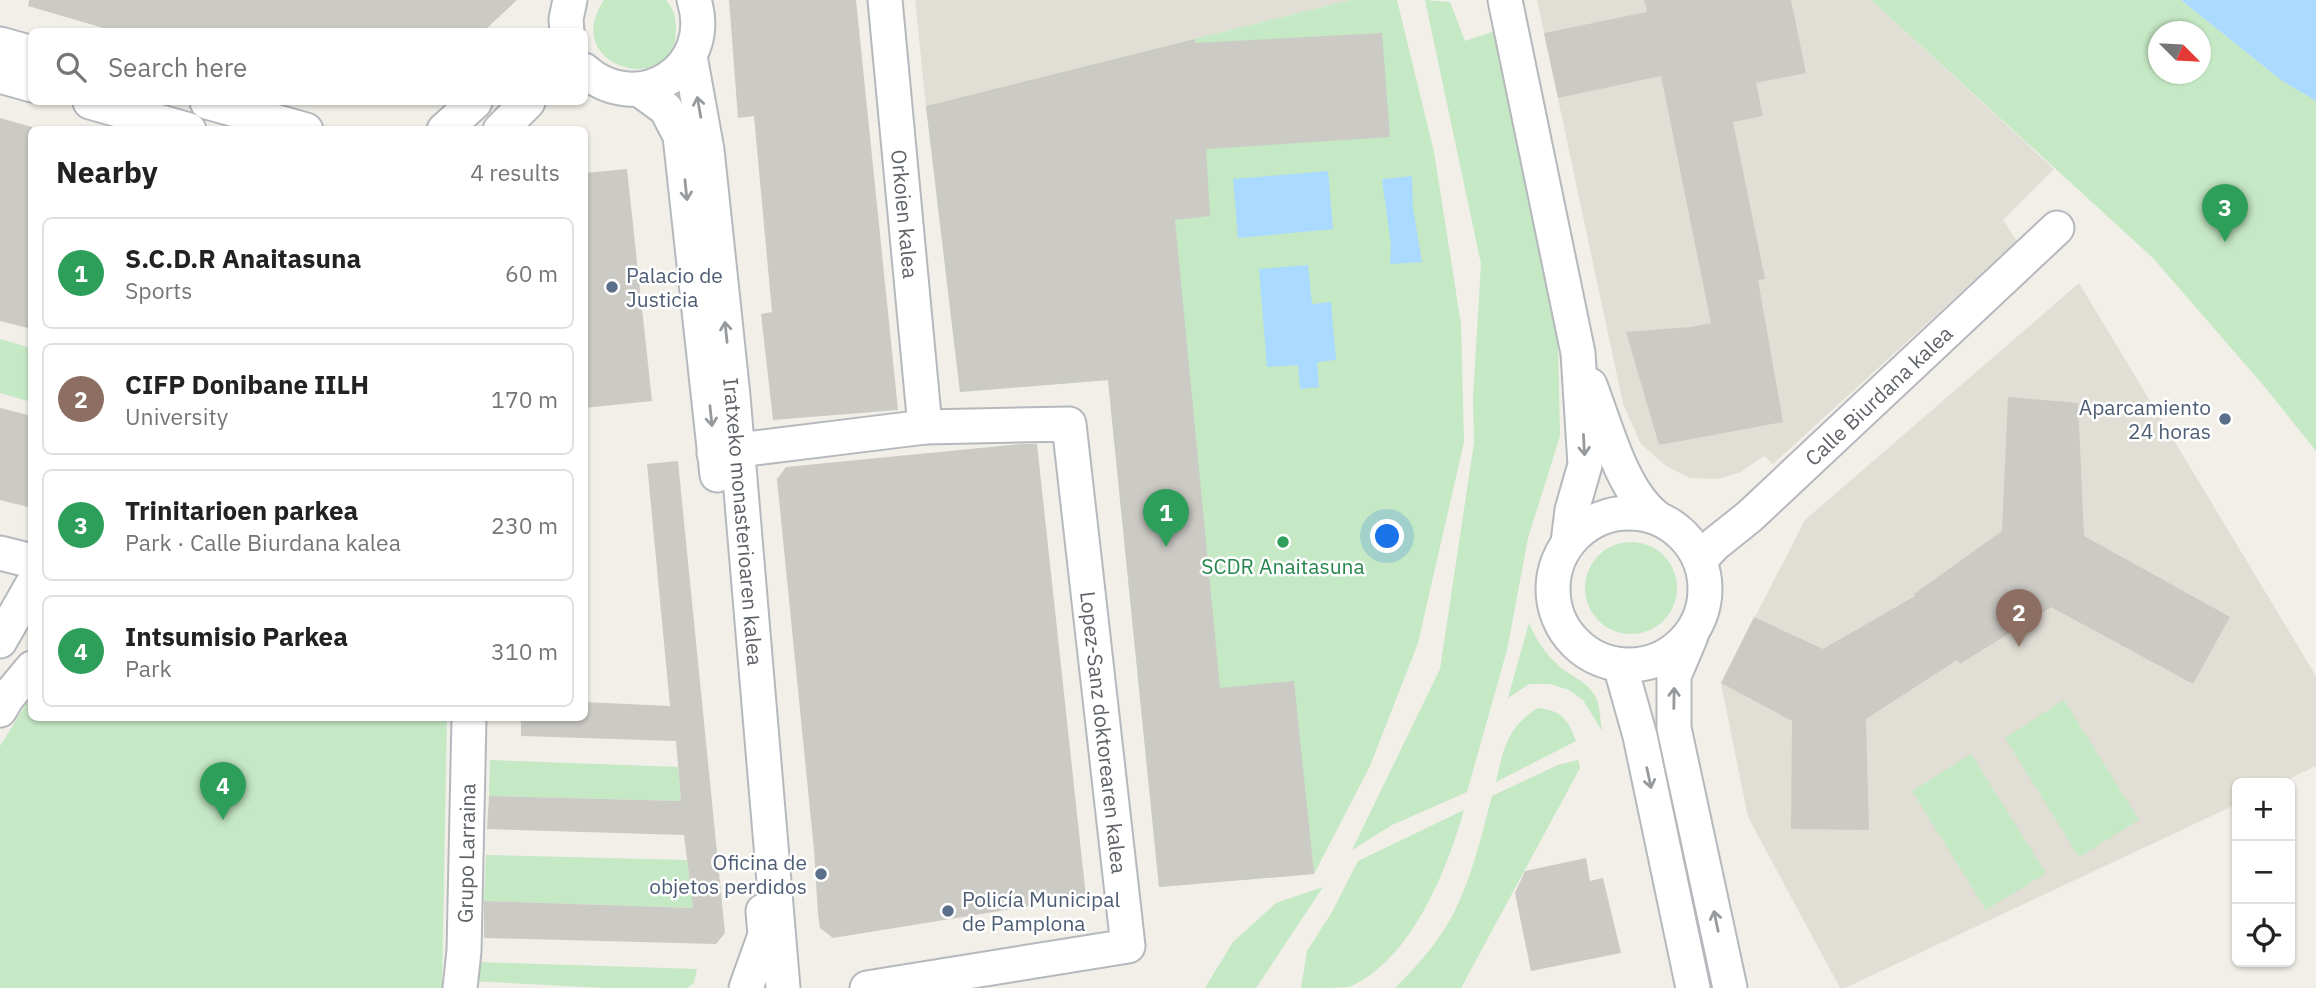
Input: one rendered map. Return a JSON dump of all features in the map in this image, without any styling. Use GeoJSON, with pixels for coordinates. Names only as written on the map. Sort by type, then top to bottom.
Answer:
{"type":"FeatureCollection","features":[{"type":"Feature","properties":{"kind":"street"},"geometry":{"type":"LineString","coordinates":[[588,73],[602,83],[621,90],[640,90],[660,84],[677,72],[690,56],[697,38],[698,20],[694,0]]}},
{"type":"Feature","properties":{"kind":"street","name":"Orkoien kalea"},"geometry":{"type":"LineString","coordinates":[[885,0],[925,427]]}},
{"type":"Feature","properties":{"kind":"street"},"geometry":{"type":"LineString","coordinates":[[1505,0],[1578,353],[1585,465],[1572,510],[1568,543]]}},
{"type":"Feature","properties":{"kind":"street"},"geometry":{"type":"LineString","coordinates":[[0,44],[28,52]]}},
{"type":"Feature","properties":{"kind":"street","name":"Iratxeko monasterioaren kalea"},"geometry":{"type":"LineString","coordinates":[[690,56],[707,150],[733,592],[765,935],[746,988]]}},
{"type":"Feature","properties":{"kind":"street"},"geometry":{"type":"LineString","coordinates":[[0,76],[28,84]]}},
{"type":"Feature","properties":{"kind":"street","name":"Iratxeko monasterioaren kalea"},"geometry":{"type":"LineString","coordinates":[[640,90],[666,108],[680,136],[726,451],[783,988]]}},
{"type":"Feature","properties":{"kind":"street"},"geometry":{"type":"LineString","coordinates":[[101,105],[175,126]]}},
{"type":"Feature","properties":{"kind":"street"},"geometry":{"type":"LineString","coordinates":[[218,105],[292,126]]}},
{"type":"Feature","properties":{"kind":"street"},"geometry":{"type":"LineString","coordinates":[[448,126],[472,105]]}},
{"type":"Feature","properties":{"kind":"street"},"geometry":{"type":"LineString","coordinates":[[504,126],[525,105]]}},
{"type":"Feature","properties":{"kind":"street","name":"Calle Biurdana kalea"},"geometry":{"type":"LineString","coordinates":[[1700,560],[2057,229]]}},
{"type":"Feature","properties":{"kind":"street"},"geometry":{"type":"LineString","coordinates":[[1578,353],[1620,464],[1645,508],[1674,527],[1690,542],[1700,560],[1705,582],[1704,604],[1674,676],[1674,728],[1730,988]]}},
{"type":"Feature","properties":{"kind":"street","name":"Lopez-Sanz doktorearen kalea"},"geometry":{"type":"LineString","coordinates":[[867,988],[1128,946],[1069,424],[925,427]]}},
{"type":"Feature","properties":{"kind":"street"},"geometry":{"type":"LineString","coordinates":[[726,451],[925,427]]}},
{"type":"Feature","properties":{"kind":"street"},"geometry":{"type":"LineString","coordinates":[[1656,517],[1632,512],[1608,515],[1586,526],[1568,543],[1557,563],[1553,585],[1555,608],[1564,629],[1578,647],[1598,659],[1620,665],[1643,664],[1665,656],[1683,643],[1696,624]]}},
{"type":"Feature","properties":{"kind":"street"},"geometry":{"type":"LineString","coordinates":[[0,553],[28,560]]}},
{"type":"Feature","properties":{"kind":"street"},"geometry":{"type":"LineString","coordinates":[[0,641],[28,592]]}},
{"type":"Feature","properties":{"kind":"street"},"geometry":{"type":"LineString","coordinates":[[1620,665],[1640,736],[1693,988]]}},
{"type":"Feature","properties":{"kind":"street"},"geometry":{"type":"LineString","coordinates":[[0,710],[6,698],[28,673]]}},
{"type":"Feature","properties":{"kind":"street","name":"Grupo Larraina"},"geometry":{"type":"LineString","coordinates":[[460,988],[464,951],[469,721]]}},
{"type":"Feature","properties":{"kind":"shaded area"},"geometry":{"type":"Polygon","coordinates":[[[915,0],[1350,0],[926,106],[915,0]]]}},
{"type":"Feature","properties":{"kind":"shaded area"},"geometry":{"type":"Polygon","coordinates":[[[1537,0],[1871,0],[2054,169],[2003,220],[2017,241],[1773,464],[1764,456],[1739,473],[1717,479],[1690,478],[1666,466],[1641,444],[1623,404],[1537,0]]]}},
{"type":"Feature","properties":{"kind":"shaded area"},"geometry":{"type":"Polygon","coordinates":[[[2079,283],[2316,676],[2316,766],[2291,778],[2232,778],[2232,806],[1845,988],[1840,988],[1748,817],[1721,683],[1805,520],[2079,283]]]}},
{"type":"Feature","properties":{"kind":"green space"},"geometry":{"type":"Polygon","coordinates":[[[604,0],[666,0],[676,22],[671,52],[658,64],[641,69],[623,66],[607,58],[596,43],[594,24],[604,0]]]}},
{"type":"Feature","properties":{"kind":"green space","name":"SCDR Anaitasuna"},"geometry":{"type":"Polygon","coordinates":[[[1350,0],[1397,0],[1434,152],[1461,324],[1464,442],[1418,643],[1370,766],[1314,874],[1159,887],[1108,380],[960,392],[926,106],[1350,0]]]}},
{"type":"Feature","properties":{"kind":"green space"},"geometry":{"type":"Polygon","coordinates":[[[1425,0],[1450,2],[1465,41],[1495,31],[1558,343],[1560,436],[1528,538],[1507,650],[1467,792],[1392,825],[1352,850],[1440,669],[1474,443],[1473,398],[1481,264],[1425,0]]]}},
{"type":"Feature","properties":{"kind":"green space"},"geometry":{"type":"Polygon","coordinates":[[[1871,0],[2181,0],[2207,21],[2148,21],[2148,84],[2211,84],[2211,24],[2281,80],[2316,101],[2316,451],[2264,386],[2153,258],[1871,0]]]}},
{"type":"Feature","properties":{"kind":"green space"},"geometry":{"type":"Polygon","coordinates":[[[0,339],[28,347],[28,401],[0,393],[0,339]]]}},
{"type":"Feature","properties":{"kind":"green space"},"geometry":{"type":"Polygon","coordinates":[[[1631,542],[1649,545],[1664,555],[1674,570],[1677,588],[1674,606],[1664,621],[1649,631],[1631,634],[1613,631],[1598,621],[1588,606],[1585,588],[1588,570],[1598,555],[1613,545],[1631,542]]]}},
{"type":"Feature","properties":{"kind":"green space"},"geometry":{"type":"Polygon","coordinates":[[[1529,623],[1550,657],[1594,694],[1599,706],[1602,731],[1583,700],[1569,690],[1550,684],[1529,684],[1508,698],[1529,623]]]}},
{"type":"Feature","properties":{"kind":"green space"},"geometry":{"type":"Polygon","coordinates":[[[2064,700],[2139,820],[2079,857],[2005,738],[2064,700]]]}},
{"type":"Feature","properties":{"kind":"green space"},"geometry":{"type":"Polygon","coordinates":[[[28,701],[28,721],[447,721],[442,988],[0,988],[0,746],[28,701]]]}},
{"type":"Feature","properties":{"kind":"green space"},"geometry":{"type":"Polygon","coordinates":[[[1538,708],[1553,711],[1563,717],[1576,741],[1496,782],[1508,739],[1520,723],[1538,708]]]}},
{"type":"Feature","properties":{"kind":"green space"},"geometry":{"type":"Polygon","coordinates":[[[1971,754],[2046,873],[1986,910],[1912,791],[1971,754]]]}},
{"type":"Feature","properties":{"kind":"green space"},"geometry":{"type":"Polygon","coordinates":[[[490,760],[678,767],[681,801],[489,796],[490,760]]]}},
{"type":"Feature","properties":{"kind":"green space"},"geometry":{"type":"Polygon","coordinates":[[[1578,760],[1580,768],[1461,988],[1395,988],[1432,947],[1457,905],[1475,859],[1492,796],[1558,765],[1578,760]]]}},
{"type":"Feature","properties":{"kind":"green space"},"geometry":{"type":"Polygon","coordinates":[[[1464,810],[1436,886],[1408,935],[1391,957],[1371,974],[1349,987],[1301,988],[1307,951],[1332,912],[1358,861],[1464,810]]]}},
{"type":"Feature","properties":{"kind":"green space"},"geometry":{"type":"Polygon","coordinates":[[[486,855],[687,860],[693,908],[484,901],[486,855]]]}},
{"type":"Feature","properties":{"kind":"green space"},"geometry":{"type":"Polygon","coordinates":[[[1323,887],[1256,988],[1205,988],[1233,942],[1276,903],[1323,887]]]}},
{"type":"Feature","properties":{"kind":"green space"},"geometry":{"type":"Polygon","coordinates":[[[476,962],[697,969],[694,983],[687,988],[606,988],[470,981],[476,962]]]}},
{"type":"Feature","properties":{"kind":"water"},"geometry":{"type":"Polygon","coordinates":[[[2181,0],[2316,0],[2316,101],[2281,80],[2211,24],[2211,21],[2207,21],[2181,0]]]}},
{"type":"Feature","properties":{"kind":"water"},"geometry":{"type":"Polygon","coordinates":[[[1328,171],[1333,229],[1238,238],[1233,179],[1328,171]]]}},
{"type":"Feature","properties":{"kind":"water"},"geometry":{"type":"Polygon","coordinates":[[[1412,176],[1413,208],[1422,262],[1390,264],[1391,245],[1382,179],[1412,176]]]}},
{"type":"Feature","properties":{"kind":"water"},"geometry":{"type":"Polygon","coordinates":[[[1308,265],[1312,304],[1331,302],[1336,360],[1317,362],[1319,387],[1300,389],[1298,365],[1267,367],[1259,269],[1308,265]]]}},
{"type":"Feature","properties":{"kind":"building"},"geometry":{"type":"Polygon","coordinates":[[[29,0],[517,0],[487,28],[103,28],[28,6],[29,0]]]}},
{"type":"Feature","properties":{"kind":"building"},"geometry":{"type":"Polygon","coordinates":[[[729,0],[856,0],[898,410],[773,420],[761,314],[772,312],[754,116],[738,118],[729,0]]]}},
{"type":"Feature","properties":{"kind":"building"},"geometry":{"type":"Polygon","coordinates":[[[1644,0],[1791,0],[1806,73],[1756,83],[1763,116],[1733,122],[1765,279],[1758,280],[1783,422],[1659,445],[1626,332],[1711,323],[1661,76],[1558,98],[1544,33],[1647,12],[1644,0]]]}},
{"type":"Feature","properties":{"kind":"building"},"geometry":{"type":"Polygon","coordinates":[[[1382,33],[1390,137],[1206,149],[1210,216],[1175,220],[1220,688],[1294,681],[1314,874],[1159,887],[1108,380],[960,392],[926,106],[1195,39],[1195,43],[1382,33]]]}},
{"type":"Feature","properties":{"kind":"building"},"geometry":{"type":"Polygon","coordinates":[[[0,118],[28,126],[28,328],[0,321],[0,118]]]}},
{"type":"Feature","properties":{"kind":"building","name":"Palacio de Justicia"},"geometry":{"type":"Polygon","coordinates":[[[627,169],[652,401],[588,408],[588,173],[627,169]]]}},
{"type":"Feature","properties":{"kind":"building"},"geometry":{"type":"Polygon","coordinates":[[[2008,397],[2078,403],[2084,536],[2230,617],[2193,684],[2051,607],[1960,664],[1957,660],[1866,719],[1869,830],[1791,829],[1792,721],[1721,683],[1754,617],[1823,649],[1915,596],[1914,594],[2002,531],[2008,397]]]}},
{"type":"Feature","properties":{"kind":"building"},"geometry":{"type":"Polygon","coordinates":[[[0,408],[28,415],[28,507],[0,500],[0,408]]]}},
{"type":"Feature","properties":{"kind":"building"},"geometry":{"type":"Polygon","coordinates":[[[1037,444],[1086,897],[833,938],[820,928],[818,914],[777,479],[786,467],[1037,444]]]}},
{"type":"Feature","properties":{"kind":"building"},"geometry":{"type":"Polygon","coordinates":[[[678,461],[725,933],[716,944],[484,938],[484,901],[693,908],[684,835],[487,829],[489,796],[681,801],[676,741],[521,736],[521,721],[588,721],[588,702],[670,706],[647,464],[678,461]]]}},
{"type":"Feature","properties":{"kind":"building"},"geometry":{"type":"Polygon","coordinates":[[[1586,858],[1590,881],[1603,878],[1621,953],[1531,971],[1515,893],[1525,871],[1586,858]]]}},
{"type":"Feature","properties":{"kind":"place","name":"Trinitarioen parkea"},"geometry":{"type":"Point","coordinates":[2225,242]}},
{"type":"Feature","properties":{"kind":"place","name":"Palacio de Justicia"},"geometry":{"type":"Point","coordinates":[612,287]}},
{"type":"Feature","properties":{"kind":"place","name":"Aparcamiento 24 horas"},"geometry":{"type":"Point","coordinates":[2225,419]}},
{"type":"Feature","properties":{"kind":"place","name":"SCDR Anaitasuna"},"geometry":{"type":"Point","coordinates":[1283,542]}},
{"type":"Feature","properties":{"kind":"place","name":"S.C.D.R Anaitasuna"},"geometry":{"type":"Point","coordinates":[1166,547]}},
{"type":"Feature","properties":{"kind":"place","name":"CIFP Donibane IILH"},"geometry":{"type":"Point","coordinates":[2019,647]}},
{"type":"Feature","properties":{"kind":"place","name":"Intsumisio Parkea"},"geometry":{"type":"Point","coordinates":[223,820]}},
{"type":"Feature","properties":{"kind":"place","name":"Oficina de objetos perdidos"},"geometry":{"type":"Point","coordinates":[821,874]}},
{"type":"Feature","properties":{"kind":"place","name":"Policía Municipal de Pamplona"},"geometry":{"type":"Point","coordinates":[948,911]}}]}
